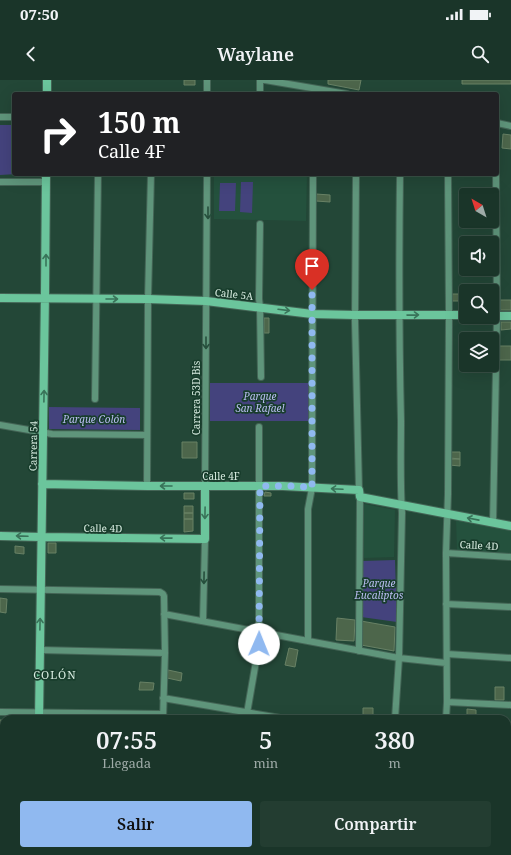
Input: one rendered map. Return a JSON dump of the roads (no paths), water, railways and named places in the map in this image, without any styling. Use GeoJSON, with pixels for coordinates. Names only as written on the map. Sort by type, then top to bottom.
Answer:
{"type":"FeatureCollection","features":[{"type":"Feature","properties":{"kind":"street"},"geometry":{"type":"LineString","coordinates":[[47,80],[47,92]]}},
{"type":"Feature","properties":{"kind":"street"},"geometry":{"type":"LineString","coordinates":[[207,80],[207,92]]}},
{"type":"Feature","properties":{"kind":"street"},"geometry":{"type":"LineString","coordinates":[[260,80],[260,92]]}},
{"type":"Feature","properties":{"kind":"street"},"geometry":{"type":"LineString","coordinates":[[265,80],[313,91],[324,92]]}},
{"type":"Feature","properties":{"kind":"street"},"geometry":{"type":"LineString","coordinates":[[0,117],[12,117]]}},
{"type":"Feature","properties":{"kind":"street"},"geometry":{"type":"LineString","coordinates":[[499,123],[511,126]]}},
{"type":"Feature","properties":{"kind":"street"},"geometry":{"type":"LineString","coordinates":[[95,398],[98,176]]}},
{"type":"Feature","properties":{"kind":"street"},"geometry":{"type":"LineString","coordinates":[[147,486],[148,299],[151,176]]}},
{"type":"Feature","properties":{"kind":"street","name":"Carrera 53D Bis"},"geometry":{"type":"LineString","coordinates":[[203,621],[208,224],[207,176]]}},
{"type":"Feature","properties":{"kind":"street"},"geometry":{"type":"LineString","coordinates":[[308,641],[308,509],[312,488],[312,176]]}},
{"type":"Feature","properties":{"kind":"street"},"geometry":{"type":"LineString","coordinates":[[356,176],[355,315],[359,494],[359,651]]}},
{"type":"Feature","properties":{"kind":"street"},"geometry":{"type":"LineString","coordinates":[[395,715],[399,658],[401,505],[399,316],[400,176]]}},
{"type":"Feature","properties":{"kind":"street"},"geometry":{"type":"LineString","coordinates":[[446,715],[446,554],[449,315],[448,176]]}},
{"type":"Feature","properties":{"kind":"street"},"geometry":{"type":"LineString","coordinates":[[494,284],[496,176]]}},
{"type":"Feature","properties":{"kind":"street"},"geometry":{"type":"LineString","coordinates":[[0,182],[46,178]]}},
{"type":"Feature","properties":{"kind":"street","name":"Carrera 54"},"geometry":{"type":"LineString","coordinates":[[39,715],[46,178]]}},
{"type":"Feature","properties":{"kind":"street"},"geometry":{"type":"LineString","coordinates":[[260,224],[259,299],[261,377]]}},
{"type":"Feature","properties":{"kind":"street","name":"Calle 5A"},"geometry":{"type":"LineString","coordinates":[[0,298],[206,301],[312,314],[399,316],[459,315]]}},
{"type":"Feature","properties":{"kind":"street"},"geometry":{"type":"LineString","coordinates":[[499,316],[511,316]]}},
{"type":"Feature","properties":{"kind":"street"},"geometry":{"type":"LineString","coordinates":[[493,523],[494,324]]}},
{"type":"Feature","properties":{"kind":"street"},"geometry":{"type":"LineString","coordinates":[[0,425],[52,434],[147,435]]}},
{"type":"Feature","properties":{"kind":"street"},"geometry":{"type":"LineString","coordinates":[[246,715],[259,644],[260,427]]}},
{"type":"Feature","properties":{"kind":"street","name":"Calle 4F"},"geometry":{"type":"LineString","coordinates":[[42,484],[298,486],[359,494],[401,505],[511,526]]}},
{"type":"Feature","properties":{"kind":"street","name":"Calle 4D"},"geometry":{"type":"LineString","coordinates":[[0,536],[205,539]]}},
{"type":"Feature","properties":{"kind":"street","name":"Calle 4D"},"geometry":{"type":"LineString","coordinates":[[446,554],[511,557]]}},
{"type":"Feature","properties":{"kind":"street"},"geometry":{"type":"LineString","coordinates":[[0,589],[160,592],[163,594],[163,715]]}},
{"type":"Feature","properties":{"kind":"street"},"geometry":{"type":"LineString","coordinates":[[446,604],[511,607]]}},
{"type":"Feature","properties":{"kind":"street"},"geometry":{"type":"LineString","coordinates":[[164,614],[399,658],[446,663]]}},
{"type":"Feature","properties":{"kind":"street"},"geometry":{"type":"LineString","coordinates":[[40,650],[164,653]]}},
{"type":"Feature","properties":{"kind":"street"},"geometry":{"type":"LineString","coordinates":[[447,654],[511,658]]}},
{"type":"Feature","properties":{"kind":"street"},"geometry":{"type":"LineString","coordinates":[[163,698],[241,715]]}},
{"type":"Feature","properties":{"kind":"street"},"geometry":{"type":"LineString","coordinates":[[447,702],[511,705]]}},
{"type":"Feature","properties":{"kind":"street"},"geometry":{"type":"LineString","coordinates":[[0,712],[29,715]]}},
{"type":"Feature","properties":{"kind":"district","name":"COLÓN"},"geometry":{"type":"Point","coordinates":[55,675]}},
{"type":"Feature","properties":{"kind":"park label","name":"Parque San Rafael"},"geometry":{"type":"Point","coordinates":[260,402]}},
{"type":"Feature","properties":{"kind":"park label","name":"Parque Colón"},"geometry":{"type":"Point","coordinates":[94,419]}},
{"type":"Feature","properties":{"kind":"park label","name":"Parque Eucaliptos"},"geometry":{"type":"Point","coordinates":[379,588]}}]}
